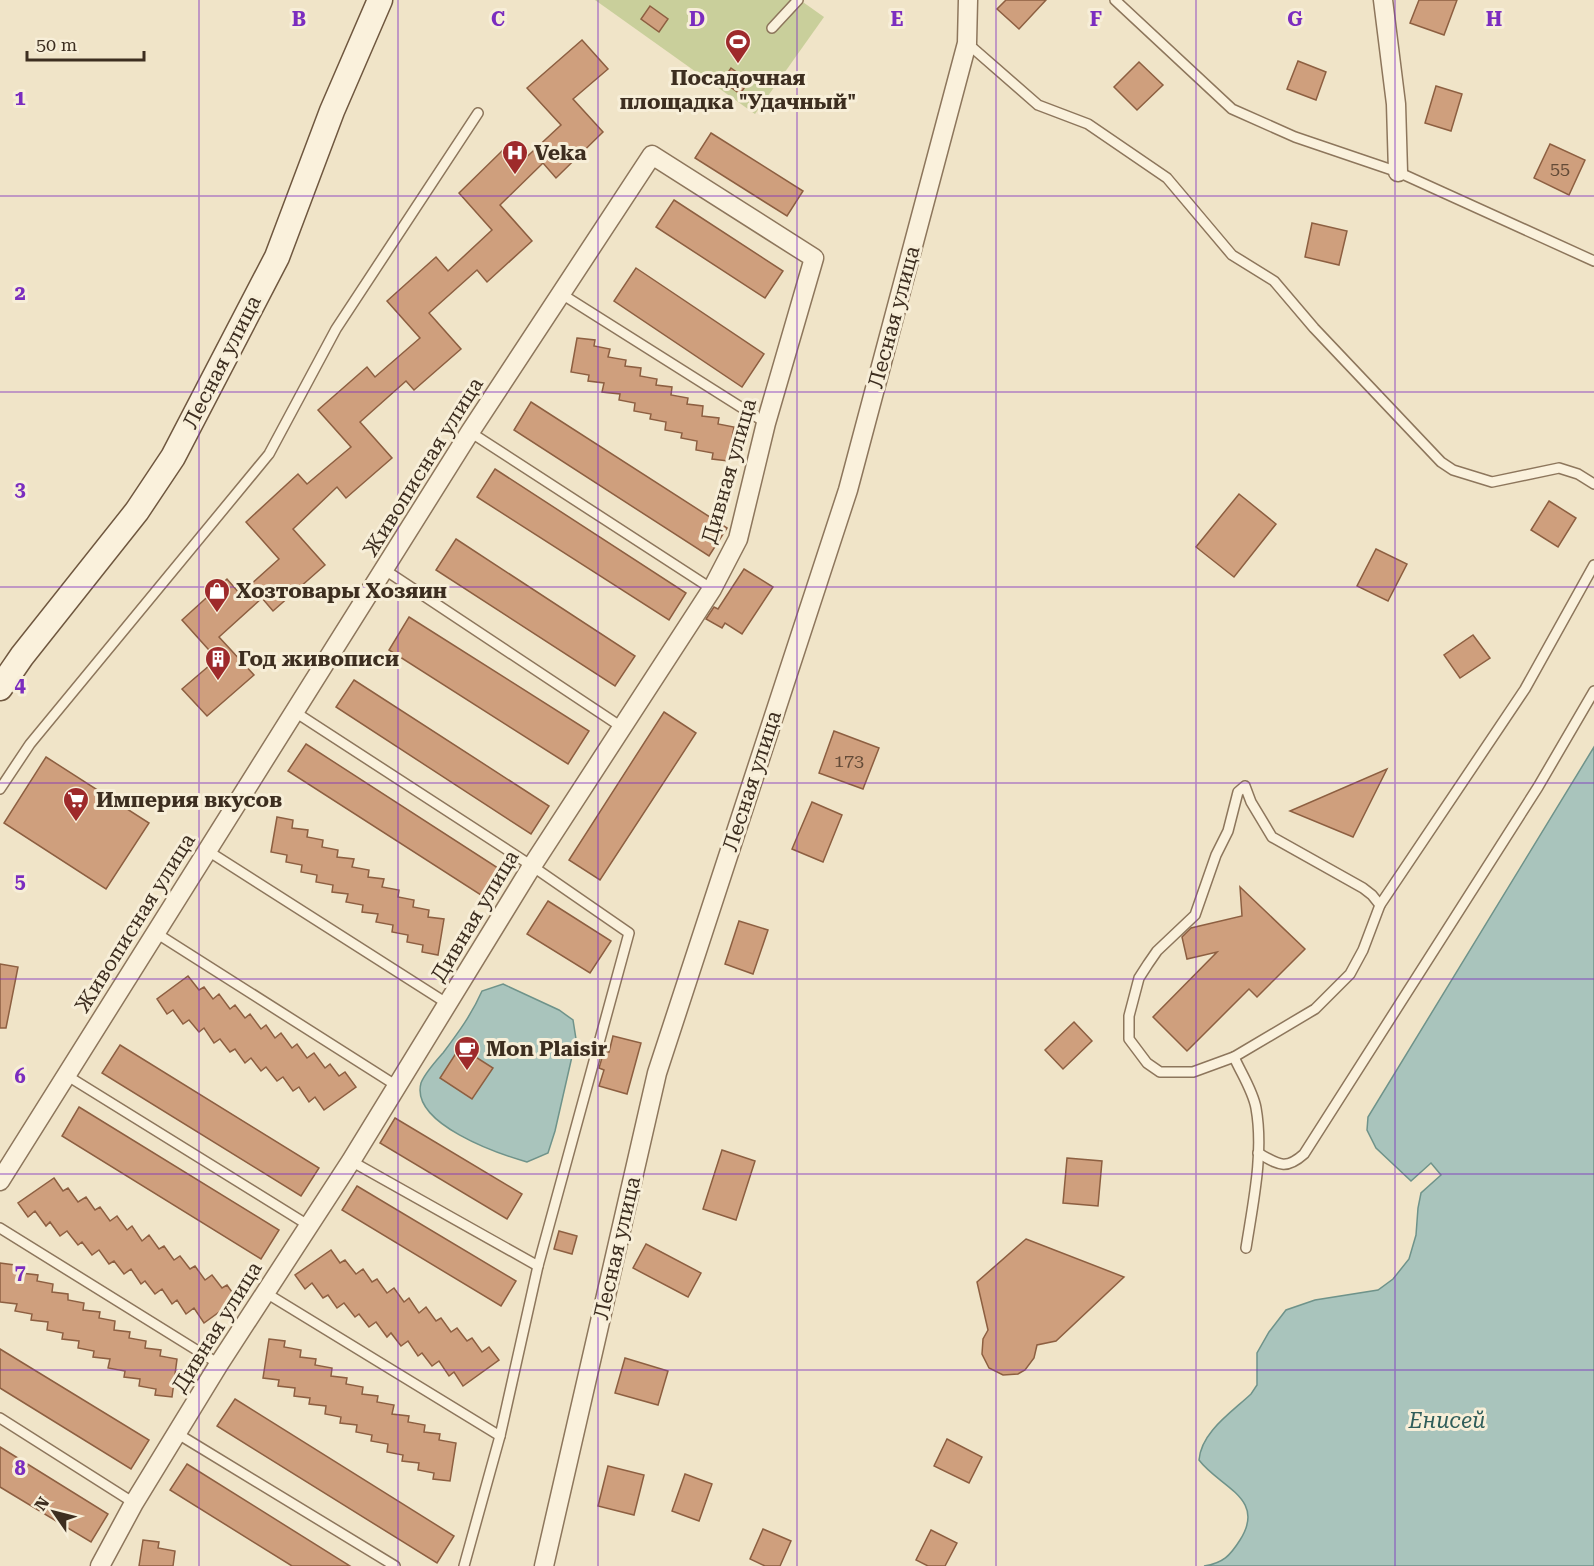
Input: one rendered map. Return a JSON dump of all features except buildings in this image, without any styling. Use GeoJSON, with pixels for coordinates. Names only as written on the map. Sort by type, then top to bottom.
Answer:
{"type":"FeatureCollection","features":[{"type":"Feature","properties":{"kind":"main road","name":"Лесная улица"},"geometry":{"type":"LineString","coordinates":[[0,688],[22,656],[138,511],[173,457],[277,257],[332,111],[380,0]]}},
{"type":"Feature","properties":{"kind":"street","name":"Лесная улица"},"geometry":{"type":"LineString","coordinates":[[544,1566],[657,1073],[848,490],[967,43],[968,0]]}},
{"type":"Feature","properties":{"kind":"street"},"geometry":{"type":"LineString","coordinates":[[1383,0],[1396,104],[1398,172]]}},
{"type":"Feature","properties":{"kind":"street","name":"Живописная улица"},"geometry":{"type":"LineString","coordinates":[[0,1181],[470,432],[652,155],[814,258]]}},
{"type":"Feature","properties":{"kind":"street","name":"Дивная улица"},"geometry":{"type":"LineString","coordinates":[[100,1566],[134,1503],[219,1364],[351,1161],[532,866],[624,728],[712,589],[738,539],[766,423],[814,258]]}},
{"type":"Feature","properties":{"kind":"lane"},"geometry":{"type":"LineString","coordinates":[[772,28],[798,0]]}},
{"type":"Feature","properties":{"kind":"lane"},"geometry":{"type":"LineString","coordinates":[[1115,0],[1232,109],[1294,137],[1398,172],[1593,257]]}},
{"type":"Feature","properties":{"kind":"lane"},"geometry":{"type":"LineString","coordinates":[[967,43],[1038,105],[1088,124],[1167,178],[1232,255],[1274,281],[1314,328],[1441,462],[1453,470],[1492,482],[1559,468],[1578,474],[1594,484]]}},
{"type":"Feature","properties":{"kind":"lane"},"geometry":{"type":"LineString","coordinates":[[0,789],[30,744],[269,454],[336,329],[478,113]]}},
{"type":"Feature","properties":{"kind":"lane"},"geometry":{"type":"LineString","coordinates":[[560,293],[766,423]]}},
{"type":"Feature","properties":{"kind":"lane"},"geometry":{"type":"LineString","coordinates":[[470,432],[712,589]]}},
{"type":"Feature","properties":{"kind":"lane"},"geometry":{"type":"LineString","coordinates":[[1380,905],[1363,888],[1272,837],[1251,802],[1245,786],[1238,792],[1228,831],[1216,855],[1195,915],[1157,951],[1139,978],[1132,1001],[1129,1039],[1147,1063],[1160,1072],[1193,1072],[1234,1057],[1315,1010],[1350,974],[1363,950],[1380,905],[1525,689],[1594,565]]}},
{"type":"Feature","properties":{"kind":"lane"},"geometry":{"type":"LineString","coordinates":[[385,570],[624,728]]}},
{"type":"Feature","properties":{"kind":"lane"},"geometry":{"type":"LineString","coordinates":[[1258,1153],[1281,1165],[1293,1164],[1304,1155],[1538,787],[1594,692]]}},
{"type":"Feature","properties":{"kind":"lane"},"geometry":{"type":"LineString","coordinates":[[295,712],[532,866],[629,933],[538,1266],[500,1436],[464,1566]]}},
{"type":"Feature","properties":{"kind":"lane"},"geometry":{"type":"LineString","coordinates":[[208,851],[448,1004]]}},
{"type":"Feature","properties":{"kind":"lane"},"geometry":{"type":"LineString","coordinates":[[156,933],[397,1086]]}},
{"type":"Feature","properties":{"kind":"lane"},"geometry":{"type":"LineString","coordinates":[[1234,1057],[1256,1107],[1258,1153],[1256,1183],[1246,1248]]}},
{"type":"Feature","properties":{"kind":"lane"},"geometry":{"type":"LineString","coordinates":[[66,1075],[308,1225]]}},
{"type":"Feature","properties":{"kind":"lane"},"geometry":{"type":"LineString","coordinates":[[351,1161],[538,1266]]}},
{"type":"Feature","properties":{"kind":"lane"},"geometry":{"type":"LineString","coordinates":[[0,1228],[219,1364]]}},
{"type":"Feature","properties":{"kind":"lane"},"geometry":{"type":"LineString","coordinates":[[266,1293],[500,1436]]}},
{"type":"Feature","properties":{"kind":"lane"},"geometry":{"type":"LineString","coordinates":[[0,1418],[134,1503]]}},
{"type":"Feature","properties":{"kind":"lane"},"geometry":{"type":"LineString","coordinates":[[178,1434],[395,1566]]}},
{"type":"Feature","properties":{"kind":"green space","name":"Посадочная площадка \"Удачный\""},"geometry":{"type":"Polygon","coordinates":[[[595,0],[800,0],[824,17],[755,114],[595,0]]]}},
{"type":"Feature","properties":{"kind":"water","name":"Енисей"},"geometry":{"type":"Polygon","coordinates":[[[1594,747],[1594,1566],[1204,1566],[1221,1561],[1233,1550],[1247,1526],[1248,1514],[1237,1494],[1199,1460],[1205,1440],[1227,1415],[1251,1394],[1257,1385],[1257,1353],[1286,1310],[1315,1300],[1378,1290],[1393,1279],[1409,1259],[1416,1235],[1421,1193],[1441,1175],[1431,1163],[1411,1181],[1376,1148],[1367,1130],[1368,1117],[1594,747]]]}},
{"type":"Feature","properties":{"kind":"water"},"geometry":{"type":"Polygon","coordinates":[[[503,984],[559,1010],[573,1020],[576,1039],[548,1153],[527,1162],[459,1135],[429,1112],[421,1098],[423,1079],[464,1023],[482,991],[503,984]]]}},
{"type":"Feature","properties":{"kind":"place","name":"Посадочная площадка \"Удачный\""},"geometry":{"type":"Point","coordinates":[738,65]}},
{"type":"Feature","properties":{"kind":"place","name":"Veka"},"geometry":{"type":"Point","coordinates":[515,176]}},
{"type":"Feature","properties":{"kind":"place","name":"Хозтовары Хозяин"},"geometry":{"type":"Point","coordinates":[217,614]}},
{"type":"Feature","properties":{"kind":"place","name":"Год живописи"},"geometry":{"type":"Point","coordinates":[218,682]}},
{"type":"Feature","properties":{"kind":"place","name":"Империя вкусов"},"geometry":{"type":"Point","coordinates":[76,823]}},
{"type":"Feature","properties":{"kind":"place","name":"Mon Plaisir"},"geometry":{"type":"Point","coordinates":[467,1072]}}]}
